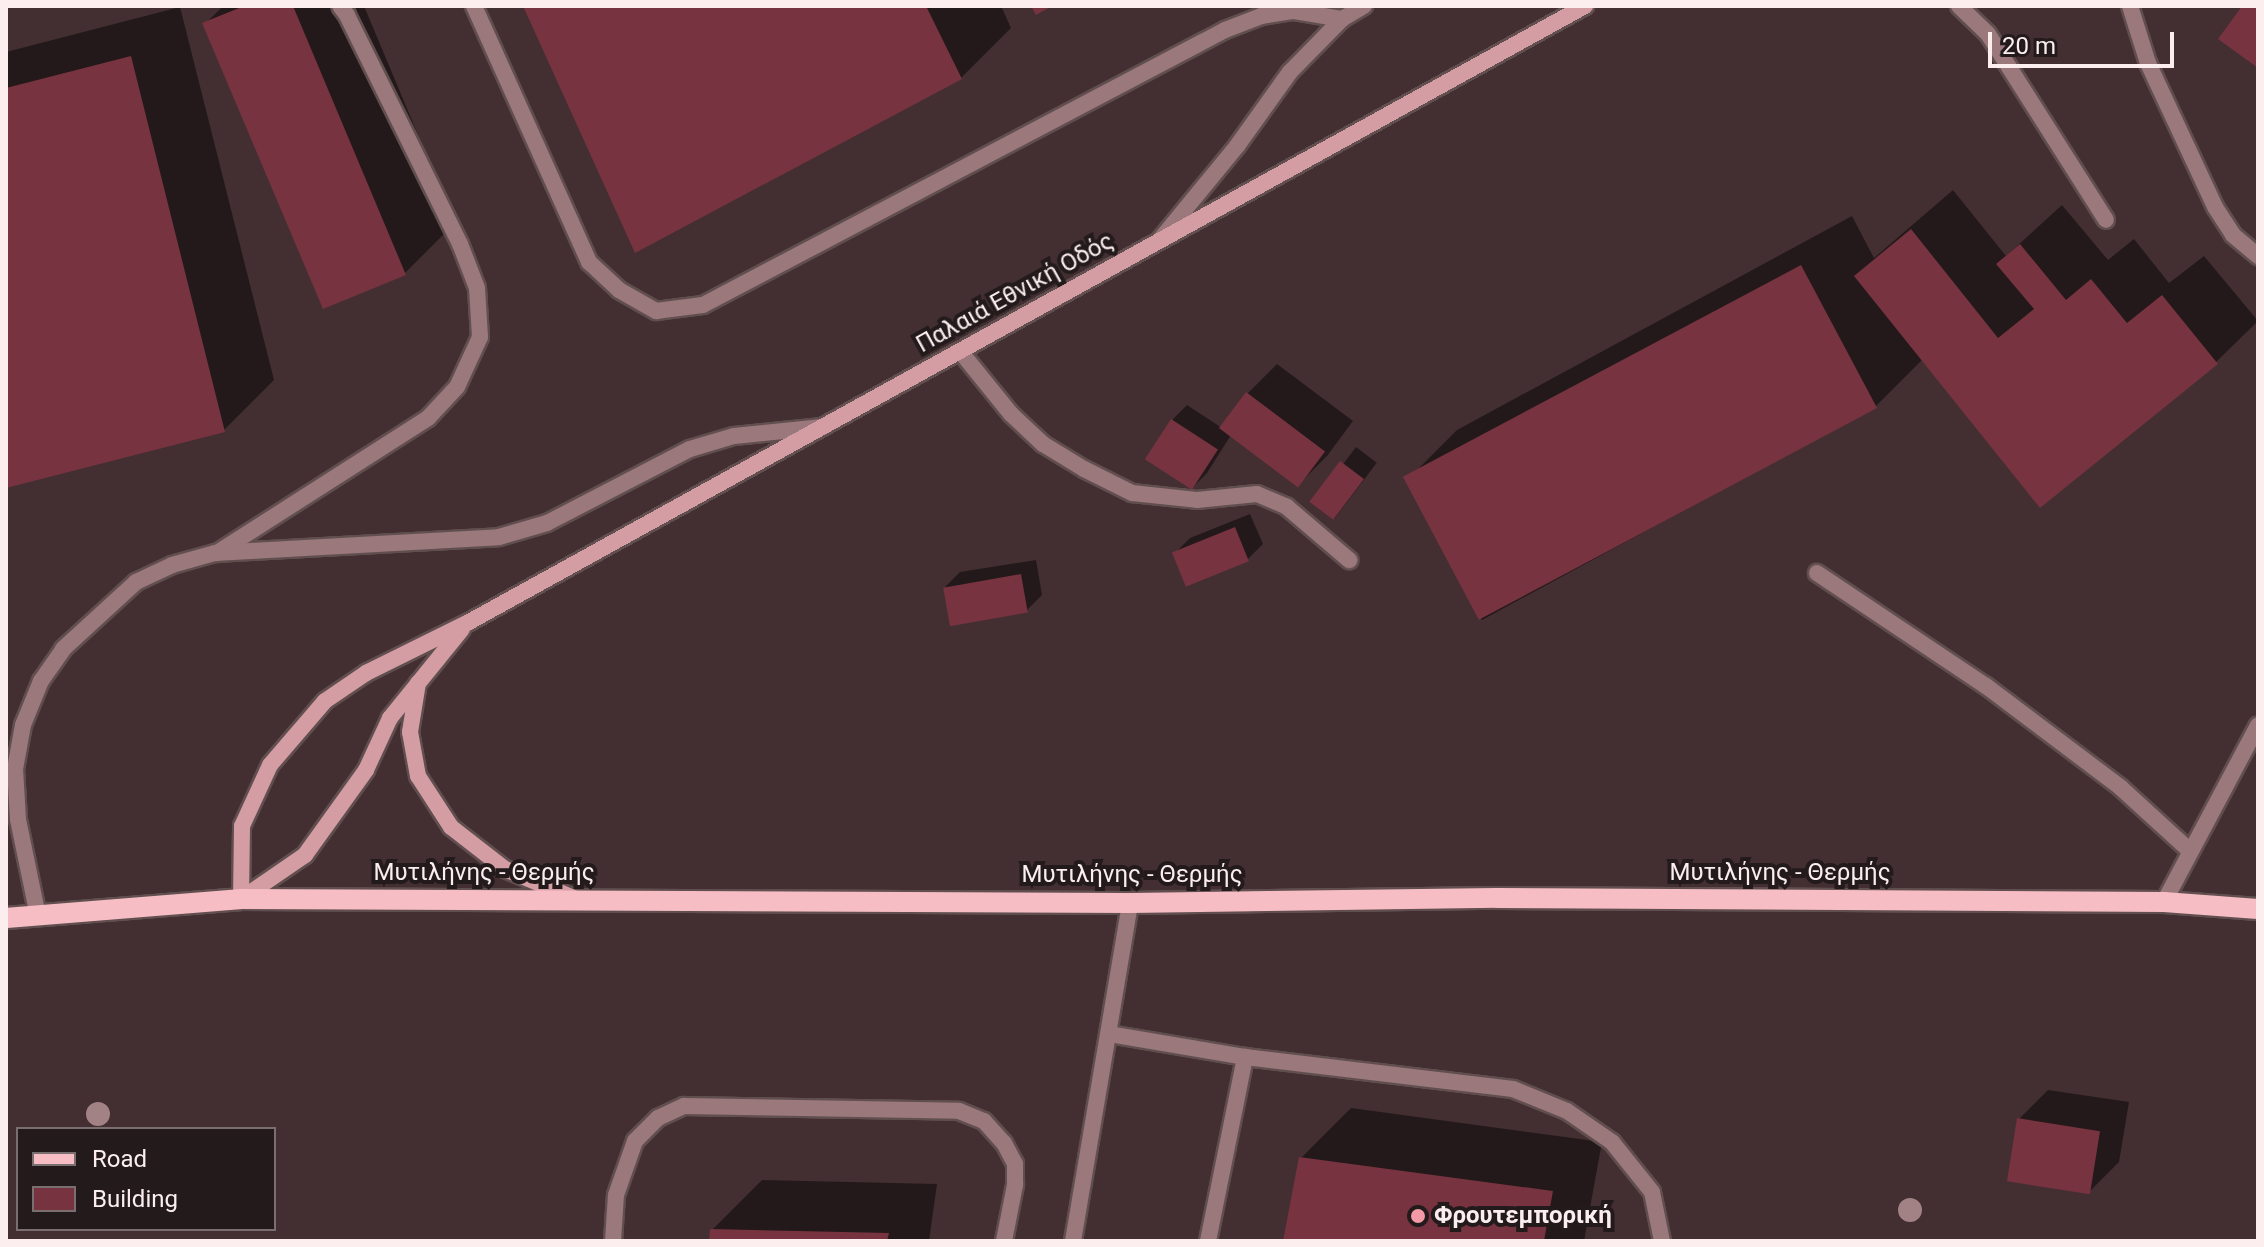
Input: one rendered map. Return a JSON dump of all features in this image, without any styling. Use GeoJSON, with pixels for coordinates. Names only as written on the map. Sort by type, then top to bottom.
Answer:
{"type":"FeatureCollection","features":[{"type":"Feature","properties":{"kind":"main road","name":"Παλαιά Εθνική Οδός"},"geometry":{"type":"LineString","coordinates":[[241,899],[242,826],[270,765],[293,734],[325,701],[366,673],[469,622],[1585,6]]}},
{"type":"Feature","properties":{"kind":"main road","name":"Παλαιά Εθνική Οδός"},"geometry":{"type":"LineString","coordinates":[[241,899],[305,855],[366,770],[390,718],[469,622]]}},
{"type":"Feature","properties":{"kind":"main road"},"geometry":{"type":"LineString","coordinates":[[419,679],[410,732],[418,776],[451,827],[505,869],[578,900]]}},
{"type":"Feature","properties":{"kind":"main road","name":"Μυτιλήνης - Θερμής"},"geometry":{"type":"LineString","coordinates":[[6,918],[241,899],[1130,903],[1497,898],[2164,902],[2258,909]]}},
{"type":"Feature","properties":{"kind":"lane"},"geometry":{"type":"LineString","coordinates":[[215,553],[428,418],[457,387],[480,337],[477,288],[460,244],[340,6]]}},
{"type":"Feature","properties":{"kind":"lane"},"geometry":{"type":"LineString","coordinates":[[474,6],[589,262],[619,290],[656,311],[703,305],[1225,30],[1261,16],[1294,11],[1342,19]]}},
{"type":"Feature","properties":{"kind":"lane"},"geometry":{"type":"LineString","coordinates":[[1159,241],[1237,146],[1290,72],[1342,19],[1364,6]]}},
{"type":"Feature","properties":{"kind":"lane"},"geometry":{"type":"LineString","coordinates":[[1959,6],[1988,34],[2021,82],[2106,220]]}},
{"type":"Feature","properties":{"kind":"lane"},"geometry":{"type":"LineString","coordinates":[[2130,6],[2148,63],[2215,207],[2233,235],[2258,256]]}},
{"type":"Feature","properties":{"kind":"lane"},"geometry":{"type":"LineString","coordinates":[[960,351],[1011,414],[1043,444],[1084,469],[1132,493],[1197,500],[1257,494],[1287,507],[1349,560]]}},
{"type":"Feature","properties":{"kind":"lane"},"geometry":{"type":"LineString","coordinates":[[38,916],[10,770],[23,725],[41,681],[63,649],[136,582],[172,565],[215,553],[499,537],[547,523],[690,449],[734,436],[824,427]]}},
{"type":"Feature","properties":{"kind":"lane"},"geometry":{"type":"LineString","coordinates":[[1817,573],[1986,686],[2120,787],[2190,851]]}},
{"type":"Feature","properties":{"kind":"lane"},"geometry":{"type":"LineString","coordinates":[[2164,902],[2258,725]]}},
{"type":"Feature","properties":{"kind":"lane"},"geometry":{"type":"LineString","coordinates":[[1073,1241],[1130,903]]}},
{"type":"Feature","properties":{"kind":"lane"},"geometry":{"type":"LineString","coordinates":[[1109,1034],[1245,1057],[1513,1089],[1567,1111],[1612,1142],[1652,1192],[1662,1241]]}},
{"type":"Feature","properties":{"kind":"lane"},"geometry":{"type":"LineString","coordinates":[[1208,1241],[1245,1057]]}},
{"type":"Feature","properties":{"kind":"lane"},"geometry":{"type":"LineString","coordinates":[[613,1241],[616,1195],[635,1141],[658,1118],[684,1106],[959,1111],[984,1121],[1004,1143],[1015,1164],[1015,1185],[1004,1241]]}},
{"type":"Feature","properties":{"kind":"building"},"geometry":{"type":"Polygon","coordinates":[[[244,6],[293,6],[406,275],[323,309],[202,23],[244,6]]]}},
{"type":"Feature","properties":{"kind":"building"},"geometry":{"type":"Polygon","coordinates":[[[523,6],[926,6],[962,79],[635,253],[523,6]]]}},
{"type":"Feature","properties":{"kind":"building"},"geometry":{"type":"Polygon","coordinates":[[[1031,6],[1052,6],[1036,15],[1031,6]]]}},
{"type":"Feature","properties":{"kind":"building"},"geometry":{"type":"Polygon","coordinates":[[[2242,6],[2258,6],[2258,68],[2218,39],[2242,6]]]}},
{"type":"Feature","properties":{"kind":"building"},"geometry":{"type":"Polygon","coordinates":[[[131,56],[225,432],[6,488],[6,88],[131,56]]]}},
{"type":"Feature","properties":{"kind":"building"},"geometry":{"type":"Polygon","coordinates":[[[1911,229],[1998,338],[2034,309],[1996,264],[2020,244],[2066,300],[2091,279],[2127,323],[2162,295],[2218,364],[2040,508],[1854,276],[1911,229]]]}},
{"type":"Feature","properties":{"kind":"building"},"geometry":{"type":"Polygon","coordinates":[[[1801,265],[1877,408],[1479,620],[1403,477],[1801,265]]]}},
{"type":"Feature","properties":{"kind":"building"},"geometry":{"type":"Polygon","coordinates":[[[1246,392],[1325,452],[1298,488],[1219,428],[1246,392]]]}},
{"type":"Feature","properties":{"kind":"building"},"geometry":{"type":"Polygon","coordinates":[[[1171,419],[1218,449],[1192,490],[1145,459],[1171,419]]]}},
{"type":"Feature","properties":{"kind":"building"},"geometry":{"type":"Polygon","coordinates":[[[1340,461],[1364,479],[1333,520],[1309,502],[1340,461]]]}},
{"type":"Feature","properties":{"kind":"building"},"geometry":{"type":"Polygon","coordinates":[[[1235,527],[1249,561],[1186,587],[1172,552],[1235,527]]]}},
{"type":"Feature","properties":{"kind":"building"},"geometry":{"type":"Polygon","coordinates":[[[1021,574],[1028,612],[950,626],[943,588],[1021,574]]]}},
{"type":"Feature","properties":{"kind":"building"},"geometry":{"type":"Polygon","coordinates":[[[2017,1118],[2100,1131],[2090,1194],[2007,1181],[2017,1118]]]}},
{"type":"Feature","properties":{"kind":"building","name":"Φρουτεμπορική"},"geometry":{"type":"Polygon","coordinates":[[[1299,1157],[1553,1191],[1544,1241],[1283,1241],[1299,1157]]]}},
{"type":"Feature","properties":{"kind":"building"},"geometry":{"type":"Polygon","coordinates":[[[710,1229],[889,1233],[887,1241],[709,1241],[710,1229]]]}},
{"type":"Feature","properties":{"kind":"place","name":"Φρουτεμπορική"},"geometry":{"type":"Point","coordinates":[1418,1216]}}]}
